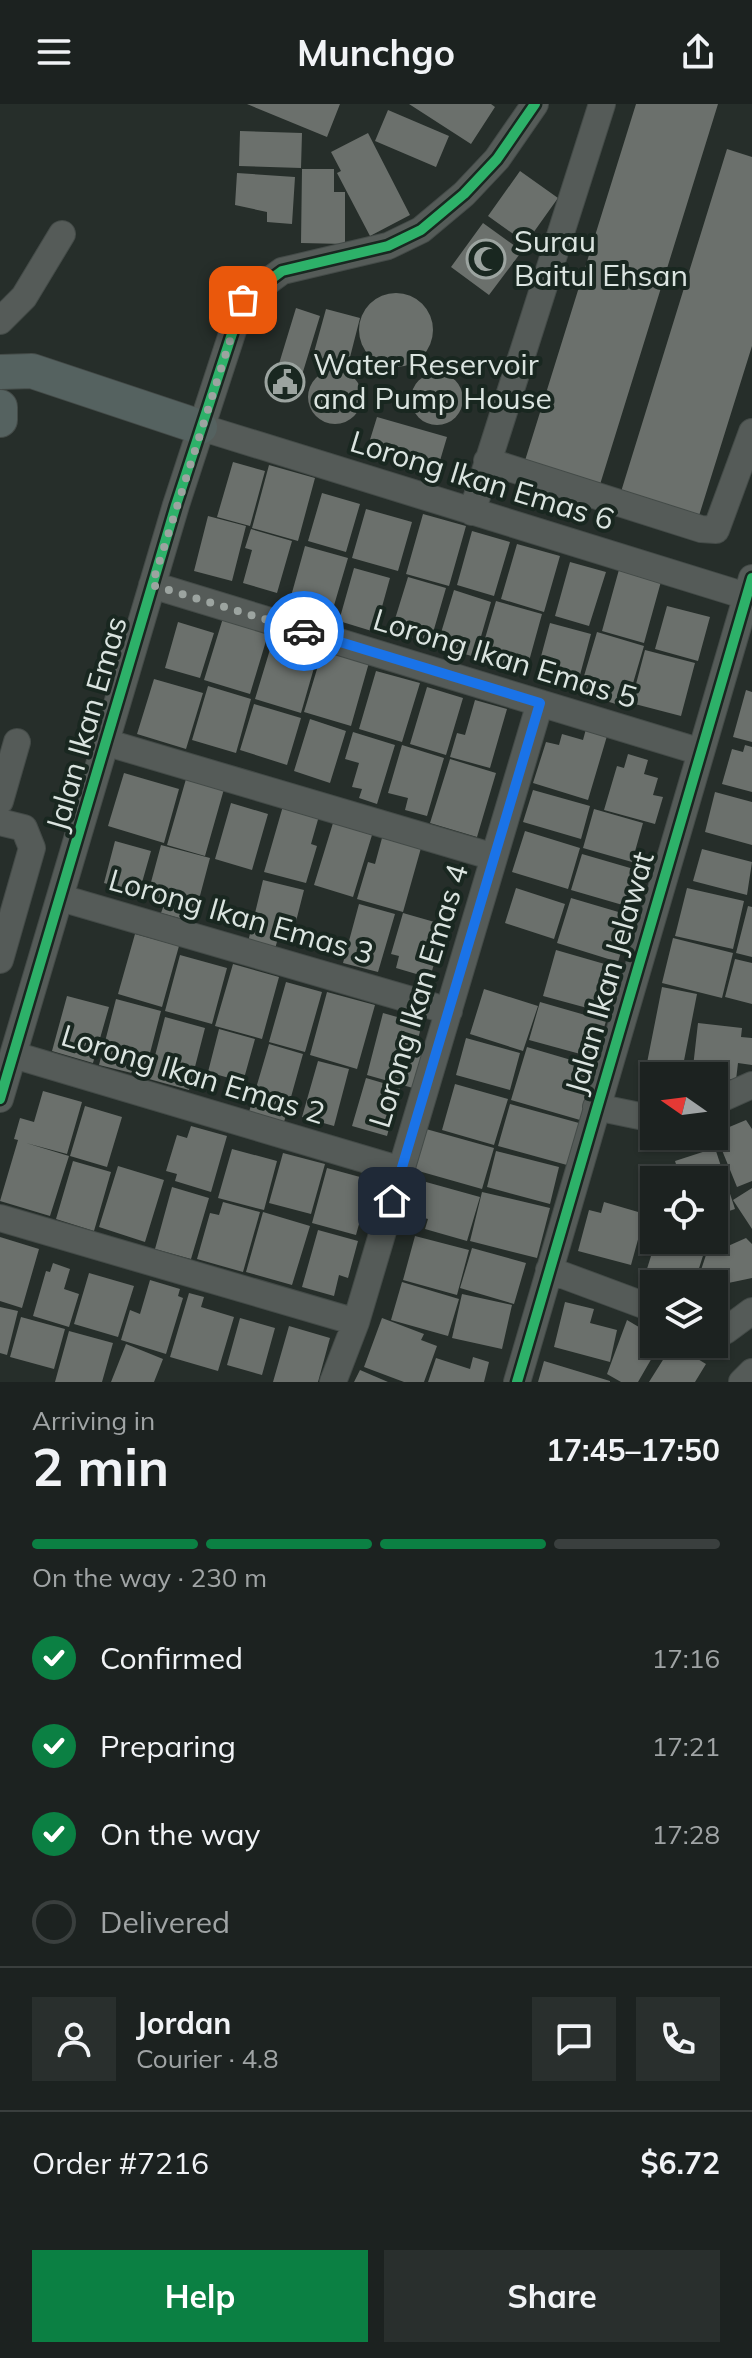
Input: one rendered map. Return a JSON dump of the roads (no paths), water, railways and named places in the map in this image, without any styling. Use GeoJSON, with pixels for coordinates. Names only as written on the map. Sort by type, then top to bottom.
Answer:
{"type":"FeatureCollection","features":[{"type":"Feature","properties":{"kind":"main road"},"geometry":{"type":"LineString","coordinates":[[0,372],[32,371],[200,427]]}},
{"type":"Feature","properties":{"kind":"street","name":"Jalan Ikan Emas"},"geometry":{"type":"LineString","coordinates":[[0,1099],[200,427],[243,300],[282,271],[388,246],[421,230],[464,194],[497,159],[535,104]]}},
{"type":"Feature","properties":{"kind":"street"},"geometry":{"type":"LineString","coordinates":[[472,512],[602,104]]}},
{"type":"Feature","properties":{"kind":"street"},"geometry":{"type":"LineString","coordinates":[[0,321],[24,297],[62,234]]}},
{"type":"Feature","properties":{"kind":"street","name":"Lorong Ikan Emas 6"},"geometry":{"type":"LineString","coordinates":[[200,427],[472,512],[749,587]]}},
{"type":"Feature","properties":{"kind":"street"},"geometry":{"type":"LineString","coordinates":[[487,461],[701,529],[716,530],[752,432]]}},
{"type":"Feature","properties":{"kind":"street","name":"Lorong Ikan Emas 5"},"geometry":{"type":"LineString","coordinates":[[152,585],[701,752]]}},
{"type":"Feature","properties":{"kind":"street","name":"Jalan Ikan Jelawat"},"geometry":{"type":"LineString","coordinates":[[517,1382],[749,587]]}},
{"type":"Feature","properties":{"kind":"street","name":"Lorong Ikan Emas 4"},"geometry":{"type":"LineString","coordinates":[[333,1382],[356,1322],[540,703]]}},
{"type":"Feature","properties":{"kind":"street"},"geometry":{"type":"LineString","coordinates":[[0,801],[17,742]]}},
{"type":"Feature","properties":{"kind":"street","name":"Lorong Ikan Emas 4"},"geometry":{"type":"LineString","coordinates":[[108,743],[494,857]]}},
{"type":"Feature","properties":{"kind":"street"},"geometry":{"type":"LineString","coordinates":[[0,822],[24,828],[32,848],[0,960]]}},
{"type":"Feature","properties":{"kind":"street","name":"Lorong Ikan Emas 3"},"geometry":{"type":"LineString","coordinates":[[61,898],[449,1011]]}},
{"type":"Feature","properties":{"kind":"street","name":"Lorong Ikan Emas 2"},"geometry":{"type":"LineString","coordinates":[[14,1055],[401,1170]]}},
{"type":"Feature","properties":{"kind":"street"},"geometry":{"type":"LineString","coordinates":[[728,1096],[752,1085]]}},
{"type":"Feature","properties":{"kind":"street"},"geometry":{"type":"LineString","coordinates":[[596,1107],[640,1116]]}},
{"type":"Feature","properties":{"kind":"street"},"geometry":{"type":"LineString","coordinates":[[0,1218],[356,1322]]}},
{"type":"Feature","properties":{"kind":"street"},"geometry":{"type":"LineString","coordinates":[[549,1270],[640,1304]]}},
{"type":"Feature","properties":{"kind":"street"},"geometry":{"type":"LineString","coordinates":[[728,1329],[752,1311]]}},
{"type":"Feature","properties":{"kind":"street"},"geometry":{"type":"LineString","coordinates":[[742,1382],[752,1372]]}},
{"type":"Feature","properties":{"kind":"place","name":"Surau Baitul Ehsan"},"geometry":{"type":"Point","coordinates":[486,259]}},
{"type":"Feature","properties":{"kind":"place","name":"Water Reservoir and Pump House"},"geometry":{"type":"Point","coordinates":[285,382]}}]}
